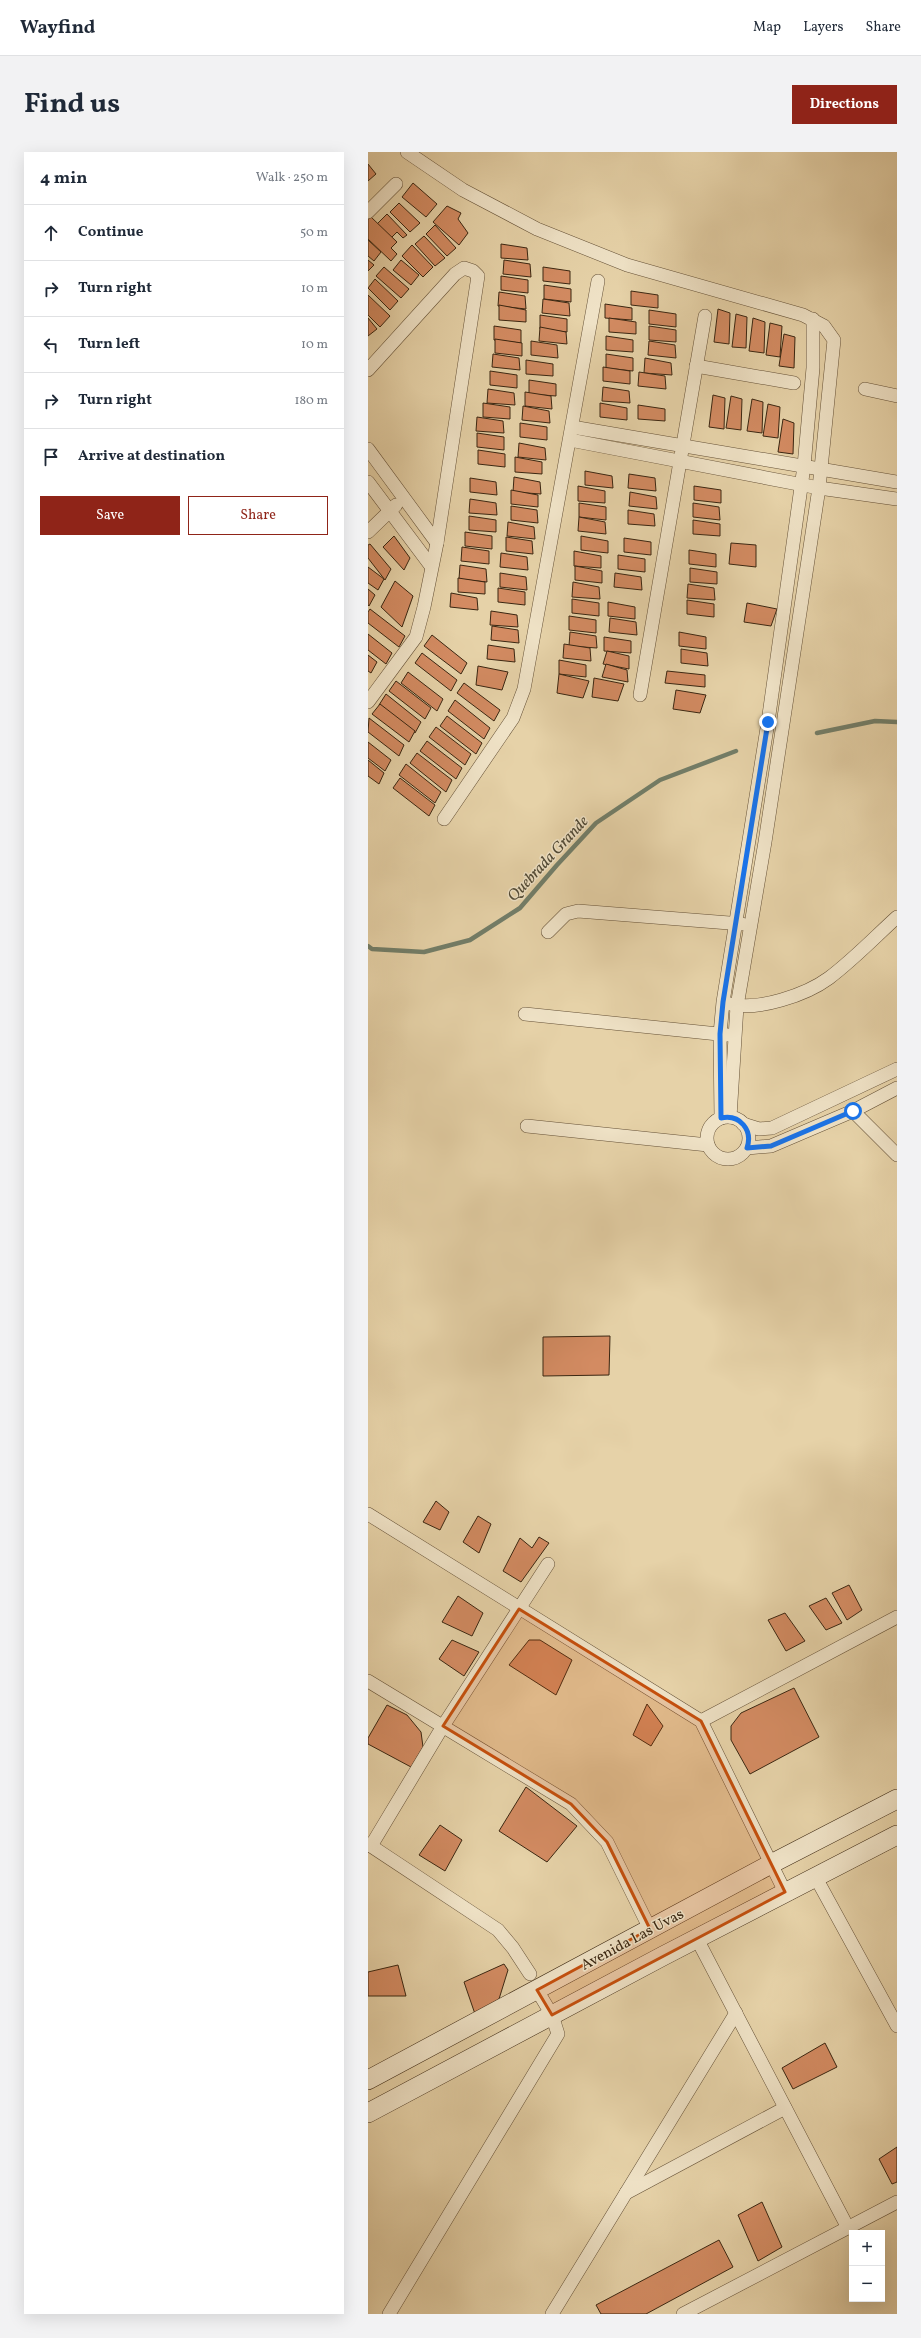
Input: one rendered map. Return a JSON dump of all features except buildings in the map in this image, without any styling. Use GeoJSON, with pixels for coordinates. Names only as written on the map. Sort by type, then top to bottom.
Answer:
{"type":"FeatureCollection","features":[{"type":"Feature","properties":{"kind":"street"},"geometry":{"type":"LineString","coordinates":[[407,152],[463,190],[537,229],[627,265],[812,319],[824,326],[834,340],[822,468],[760,874],[737,1006],[736,1036],[726,1118]]}},
{"type":"Feature","properties":{"kind":"street"},"geometry":{"type":"LineString","coordinates":[[368,212],[396,184]]}},
{"type":"Feature","properties":{"kind":"street"},"geometry":{"type":"LineString","coordinates":[[368,370],[455,274],[464,268],[473,270],[478,276],[437,542],[416,637],[368,702]]}},
{"type":"Feature","properties":{"kind":"street"},"geometry":{"type":"LineString","coordinates":[[444,819],[513,718],[524,690],[598,281]]}},
{"type":"Feature","properties":{"kind":"street"},"geometry":{"type":"LineString","coordinates":[[640,695],[705,316]]}},
{"type":"Feature","properties":{"kind":"street"},"geometry":{"type":"LineString","coordinates":[[726,1118],[720,1034],[723,1002],[768,722],[804,466],[813,368],[812,319]]}},
{"type":"Feature","properties":{"kind":"street"},"geometry":{"type":"LineString","coordinates":[[696,366],[794,384]]}},
{"type":"Feature","properties":{"kind":"street"},"geometry":{"type":"LineString","coordinates":[[865,389],[897,396]]}},
{"type":"Feature","properties":{"kind":"street"},"geometry":{"type":"LineString","coordinates":[[571,433],[683,446],[822,468],[897,482]]}},
{"type":"Feature","properties":{"kind":"street"},"geometry":{"type":"LineString","coordinates":[[571,433],[680,460],[819,488],[897,499]]}},
{"type":"Feature","properties":{"kind":"street"},"geometry":{"type":"LineString","coordinates":[[368,449],[437,542]]}},
{"type":"Feature","properties":{"kind":"street"},"geometry":{"type":"LineString","coordinates":[[744,472],[748,457]]}},
{"type":"Feature","properties":{"kind":"street"},"geometry":{"type":"LineString","coordinates":[[368,482],[431,566]]}},
{"type":"Feature","properties":{"kind":"street"},"geometry":{"type":"LineString","coordinates":[[368,532],[403,498]]}},
{"type":"Feature","properties":{"kind":"street"},"geometry":{"type":"LineString","coordinates":[[744,872],[760,874]]}},
{"type":"Feature","properties":{"kind":"street"},"geometry":{"type":"LineString","coordinates":[[548,932],[566,914],[578,911],[751,925]]}},
{"type":"Feature","properties":{"kind":"street"},"geometry":{"type":"LineString","coordinates":[[723,1002],[737,1006],[766,1005],[803,991],[828,979],[897,917]]}},
{"type":"Feature","properties":{"kind":"street"},"geometry":{"type":"LineString","coordinates":[[525,1014],[736,1036]]}},
{"type":"Feature","properties":{"kind":"street"},"geometry":{"type":"LineString","coordinates":[[897,1069],[772,1128],[759,1129],[726,1118],[711,1126],[707,1139],[708,1145],[712,1152],[724,1159],[737,1157],[747,1148],[771,1146],[853,1111],[897,1088]]}},
{"type":"Feature","properties":{"kind":"street"},"geometry":{"type":"LineString","coordinates":[[853,1111],[897,1155]]}},
{"type":"Feature","properties":{"kind":"street"},"geometry":{"type":"LineString","coordinates":[[743,1124],[749,1135],[747,1148]]}},
{"type":"Feature","properties":{"kind":"street"},"geometry":{"type":"LineString","coordinates":[[527,1126],[708,1145]]}},
{"type":"Feature","properties":{"kind":"street"},"geometry":{"type":"LineString","coordinates":[[368,1514],[701,1721],[785,1892]]}},
{"type":"Feature","properties":{"kind":"street"},"geometry":{"type":"LineString","coordinates":[[389,2314],[558,2034],[552,2015],[533,1982],[513,1948],[498,1930],[370,1845],[443,1726],[548,1564]]}},
{"type":"Feature","properties":{"kind":"street"},"geometry":{"type":"LineString","coordinates":[[701,1721],[897,1617]]}},
{"type":"Feature","properties":{"kind":"street"},"geometry":{"type":"LineString","coordinates":[[368,1680],[571,1804],[608,1842],[650,1929]]}},
{"type":"Feature","properties":{"kind":"street","name":"Avenida Las Uvas"},"geometry":{"type":"LineString","coordinates":[[368,2080],[533,1982],[650,1929],[897,1799]]}},
{"type":"Feature","properties":{"kind":"street","name":"Avenida Las Uvas"},"geometry":{"type":"LineString","coordinates":[[368,2113],[697,1938],[897,1835]]}},
{"type":"Feature","properties":{"kind":"street"},"geometry":{"type":"LineString","coordinates":[[815,1876],[897,2026]]}},
{"type":"Feature","properties":{"kind":"street"},"geometry":{"type":"LineString","coordinates":[[697,1938],[848,2228]]}},
{"type":"Feature","properties":{"kind":"street"},"geometry":{"type":"LineString","coordinates":[[552,2314],[736,2013]]}},
{"type":"Feature","properties":{"kind":"street"},"geometry":{"type":"LineString","coordinates":[[624,2194],[785,2108]]}},
{"type":"Feature","properties":{"kind":"street"},"geometry":{"type":"LineString","coordinates":[[683,2314],[897,2202]]}},
{"type":"Feature","properties":{"kind":"highlighted area"},"geometry":{"type":"Polygon","coordinates":[[[519,1609],[701,1721],[785,1892],[552,2015],[537,1990],[650,1929],[607,1842],[571,1804],[443,1726],[519,1609]]]}},
{"type":"Feature","properties":{"kind":"waterway","name":"Quebrada Grande"},"geometry":{"type":"LineString","coordinates":[[817,733],[875,721],[897,722]]}},
{"type":"Feature","properties":{"kind":"waterway","name":"Quebrada Grande"},"geometry":{"type":"LineString","coordinates":[[368,946],[372,949],[424,952],[470,940],[520,908],[596,823],[660,780],[736,751]]}},
{"type":"Feature","properties":{"kind":"route"},"geometry":{"type":"LineString","coordinates":[[768,722],[723,1002],[720,1034],[721,1118],[730,1117],[738,1119],[743,1124],[749,1135],[747,1148],[771,1146],[853,1111]]}}]}
